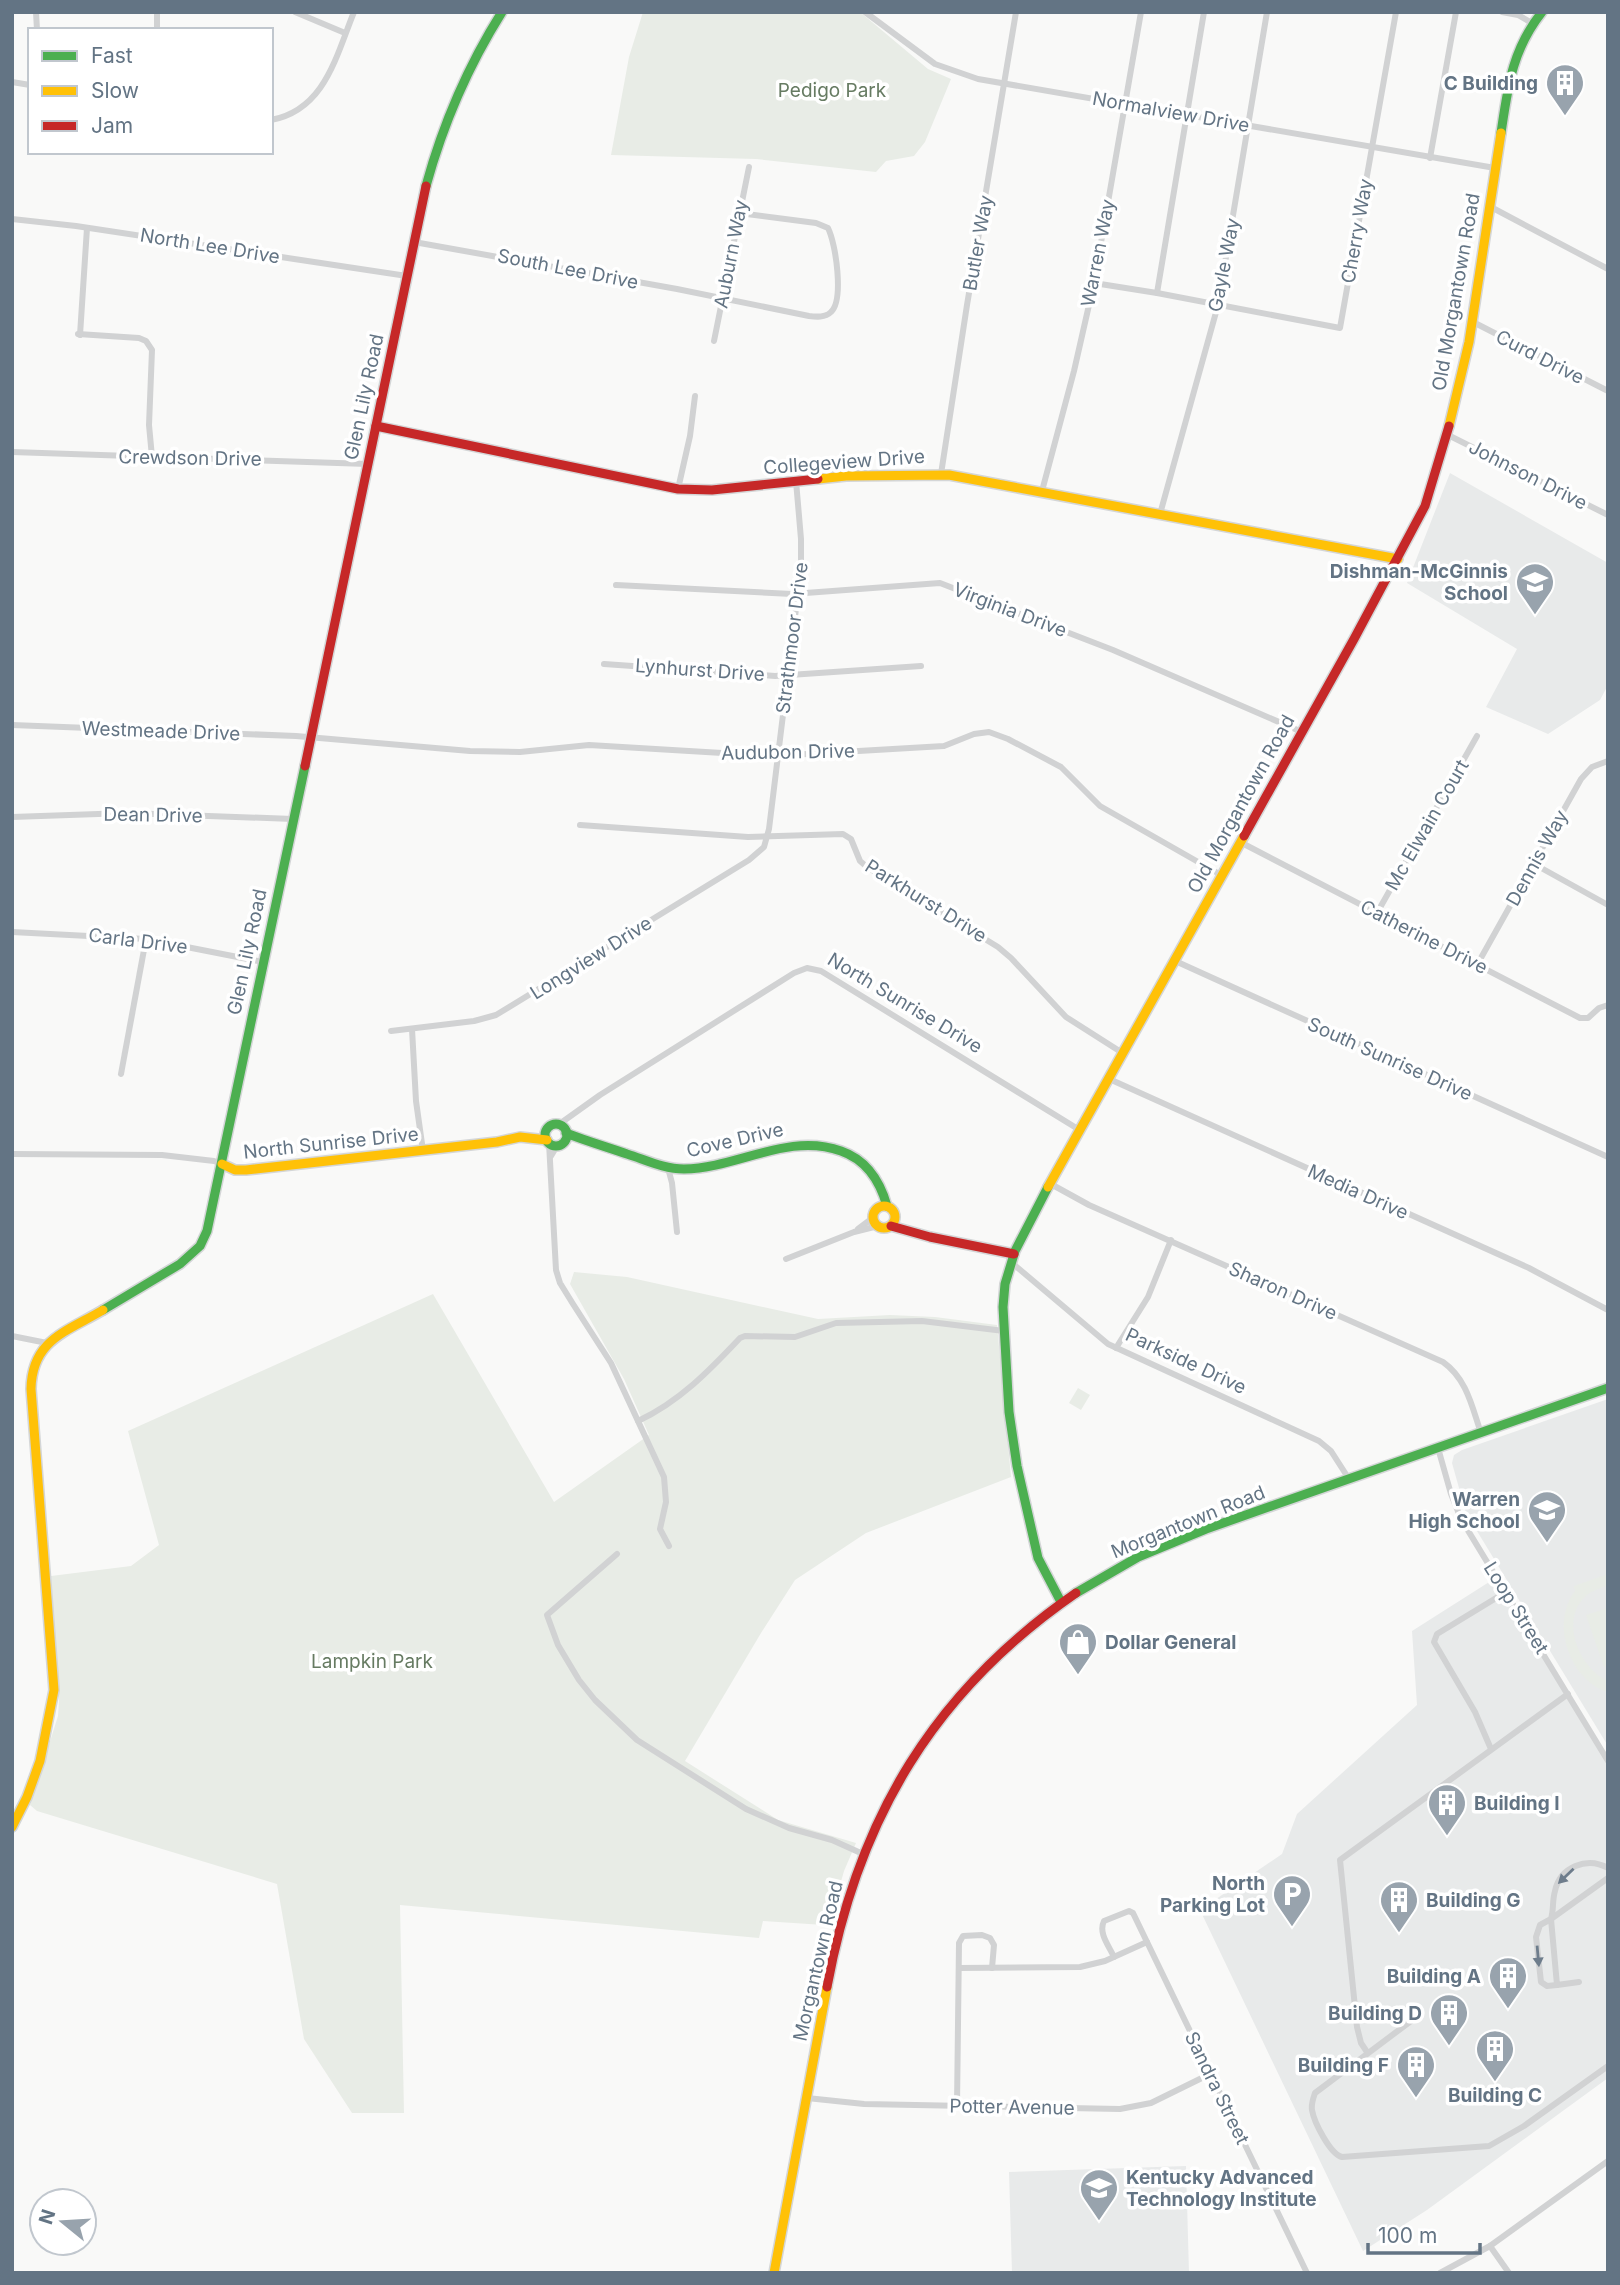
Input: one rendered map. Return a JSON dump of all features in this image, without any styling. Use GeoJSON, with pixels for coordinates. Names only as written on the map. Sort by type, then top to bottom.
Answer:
{"type":"FeatureCollection","features":[{"type":"Feature","properties":{"kind":"street"},"geometry":{"type":"LineString","coordinates":[[295,12],[345,33]]}},
{"type":"Feature","properties":{"kind":"street"},"geometry":{"type":"LineString","coordinates":[[273,119],[295,112],[313,98],[327,78],[354,12]]}},
{"type":"Feature","properties":{"kind":"street","name":"Glen Lily Road"},"geometry":{"type":"LineString","coordinates":[[47,1343],[193,1254],[207,1231],[433,159],[442,132],[475,59],[502,12]]}},
{"type":"Feature","properties":{"kind":"street","name":"Normalview Drive"},"geometry":{"type":"LineString","coordinates":[[865,12],[939,66],[978,79],[1495,168]]}},
{"type":"Feature","properties":{"kind":"street","name":"Butler Way"},"geometry":{"type":"LineString","coordinates":[[941,474],[1016,12]]}},
{"type":"Feature","properties":{"kind":"street","name":"Warren Way"},"geometry":{"type":"LineString","coordinates":[[1042,491],[1094,283],[1141,12]]}},
{"type":"Feature","properties":{"kind":"street"},"geometry":{"type":"LineString","coordinates":[[1157,293],[1205,12]]}},
{"type":"Feature","properties":{"kind":"street","name":"Gayle Way"},"geometry":{"type":"LineString","coordinates":[[1160,514],[1218,305],[1266,12]]}},
{"type":"Feature","properties":{"kind":"street","name":"Cherry Way"},"geometry":{"type":"LineString","coordinates":[[1218,305],[1340,328],[1396,12]]}},
{"type":"Feature","properties":{"kind":"street"},"geometry":{"type":"LineString","coordinates":[[1430,158],[1456,12]]}},
{"type":"Feature","properties":{"kind":"street"},"geometry":{"type":"LineString","coordinates":[[1502,12],[1518,14],[1531,23]]}},
{"type":"Feature","properties":{"kind":"street","name":"Old Morgantown Road"},"geometry":{"type":"LineString","coordinates":[[1061,1602],[1038,1558],[1022,1492],[1011,1426],[1003,1297],[1013,1259],[1078,1129],[1302,732],[1425,506],[1448,435],[1473,322],[1513,61],[1531,23],[1542,12]]}},
{"type":"Feature","properties":{"kind":"street","name":"Auburn Way"},"geometry":{"type":"LineString","coordinates":[[714,341],[749,167]]}},
{"type":"Feature","properties":{"kind":"street"},"geometry":{"type":"LineString","coordinates":[[1489,206],[1608,269]]}},
{"type":"Feature","properties":{"kind":"street","name":"South Lee Drive"},"geometry":{"type":"LineString","coordinates":[[414,242],[817,317],[828,314],[836,303],[836,260],[828,228],[816,223],[739,213]]}},
{"type":"Feature","properties":{"kind":"street","name":"North Lee Drive"},"geometry":{"type":"LineString","coordinates":[[12,219],[407,276]]}},
{"type":"Feature","properties":{"kind":"street"},"geometry":{"type":"LineString","coordinates":[[87,228],[79,335],[139,338],[146,341],[152,350],[149,425],[152,457]]}},
{"type":"Feature","properties":{"kind":"street"},"geometry":{"type":"LineString","coordinates":[[1094,283],[1218,305]]}},
{"type":"Feature","properties":{"kind":"street","name":"Curd Drive"},"geometry":{"type":"LineString","coordinates":[[1473,322],[1608,391]]}},
{"type":"Feature","properties":{"kind":"street"},"geometry":{"type":"LineString","coordinates":[[678,489],[690,436],[695,396]]}},
{"type":"Feature","properties":{"kind":"street","name":"Collegeview Drive"},"geometry":{"type":"LineString","coordinates":[[376,426],[678,489],[712,490],[846,476],[941,474],[1398,559]]}},
{"type":"Feature","properties":{"kind":"street","name":"Johnson Drive"},"geometry":{"type":"LineString","coordinates":[[1448,435],[1608,515]]}},
{"type":"Feature","properties":{"kind":"street","name":"Crewdson Drive"},"geometry":{"type":"LineString","coordinates":[[12,452],[368,464]]}},
{"type":"Feature","properties":{"kind":"street","name":"Strathmoor Drive"},"geometry":{"type":"LineString","coordinates":[[767,836],[802,557],[796,481]]}},
{"type":"Feature","properties":{"kind":"street","name":"Virginia Drive"},"geometry":{"type":"LineString","coordinates":[[616,585],[798,593],[922,583],[946,585],[1113,650],[1302,732]]}},
{"type":"Feature","properties":{"kind":"street","name":"Lynhurst Drive"},"geometry":{"type":"LineString","coordinates":[[604,664],[775,676],[921,666]]}},
{"type":"Feature","properties":{"kind":"street","name":"Westmeade Drive"},"geometry":{"type":"LineString","coordinates":[[12,725],[310,737]]}},
{"type":"Feature","properties":{"kind":"street","name":"Audubon Drive"},"geometry":{"type":"LineString","coordinates":[[310,737],[470,751],[520,752],[589,745],[778,755],[944,746],[974,734],[989,732],[1061,767],[1100,806],[1221,875]]}},
{"type":"Feature","properties":{"kind":"street","name":"Mc Elwain Court"},"geometry":{"type":"LineString","coordinates":[[1377,913],[1477,736]]}},
{"type":"Feature","properties":{"kind":"street","name":"Dennis Way"},"geometry":{"type":"LineString","coordinates":[[1477,965],[1581,779],[1592,767],[1608,761]]}},
{"type":"Feature","properties":{"kind":"street","name":"Dean Drive"},"geometry":{"type":"LineString","coordinates":[[12,817],[127,813],[293,818]]}},
{"type":"Feature","properties":{"kind":"street","name":"Parkhurst Drive"},"geometry":{"type":"LineString","coordinates":[[580,825],[708,835],[845,834],[863,865],[998,947],[1066,1017],[1121,1052]]}},
{"type":"Feature","properties":{"kind":"street","name":"Longview Drive"},"geometry":{"type":"LineString","coordinates":[[391,1031],[474,1021],[496,1015],[749,860],[763,849],[767,836]]}},
{"type":"Feature","properties":{"kind":"street","name":"Catherine Drive"},"geometry":{"type":"LineString","coordinates":[[1240,842],[1580,1018],[1588,1018],[1598,1009],[1608,1006]]}},
{"type":"Feature","properties":{"kind":"street"},"geometry":{"type":"LineString","coordinates":[[1534,864],[1608,905]]}},
{"type":"Feature","properties":{"kind":"street","name":"Carla Drive"},"geometry":{"type":"LineString","coordinates":[[12,932],[146,939],[263,962]]}},
{"type":"Feature","properties":{"kind":"street"},"geometry":{"type":"LineString","coordinates":[[121,1074],[146,939]]}},
{"type":"Feature","properties":{"kind":"street","name":"South Sunrise Drive"},"geometry":{"type":"LineString","coordinates":[[1172,960],[1608,1157]]}},
{"type":"Feature","properties":{"kind":"street","name":"North Sunrise Drive"},"geometry":{"type":"LineString","coordinates":[[527,1137],[558,1125],[600,1095],[794,973],[807,968],[821,971],[1078,1129]]}},
{"type":"Feature","properties":{"kind":"street"},"geometry":{"type":"LineString","coordinates":[[412,1029],[416,1101],[423,1151]]}},
{"type":"Feature","properties":{"kind":"street","name":"Media Drive"},"geometry":{"type":"LineString","coordinates":[[1107,1078],[1529,1268],[1608,1310]]}},
{"type":"Feature","properties":{"kind":"street"},"geometry":{"type":"LineString","coordinates":[[571,1116],[551,1156],[550,1191],[556,1270],[560,1283],[611,1363],[664,1477],[666,1502],[660,1529],[669,1546]]}},
{"type":"Feature","properties":{"kind":"street"},"geometry":{"type":"LineString","coordinates":[[558,1125],[558,1139]]}},
{"type":"Feature","properties":{"kind":"street"},"geometry":{"type":"LineString","coordinates":[[547,1130],[558,1139]]}},
{"type":"Feature","properties":{"kind":"street","name":"North Sunrise Drive"},"geometry":{"type":"LineString","coordinates":[[12,1154],[162,1155],[214,1161],[235,1170],[246,1170],[527,1137],[558,1139]]}},
{"type":"Feature","properties":{"kind":"street","name":"Cove Drive"},"geometry":{"type":"LineString","coordinates":[[558,1139],[581,1140],[668,1168],[700,1168],[792,1144],[819,1143],[845,1152],[867,1165],[877,1176],[887,1206]]}},
{"type":"Feature","properties":{"kind":"street"},"geometry":{"type":"LineString","coordinates":[[668,1168],[677,1232]]}},
{"type":"Feature","properties":{"kind":"street","name":"Sharon Drive"},"geometry":{"type":"LineString","coordinates":[[1049,1184],[1089,1205],[1443,1362],[1465,1386],[1481,1433]]}},
{"type":"Feature","properties":{"kind":"street"},"geometry":{"type":"LineString","coordinates":[[876,1218],[882,1190]]}},
{"type":"Feature","properties":{"kind":"street"},"geometry":{"type":"LineString","coordinates":[[786,1259],[854,1232],[876,1218],[887,1206]]}},
{"type":"Feature","properties":{"kind":"street","name":"Parkside Drive"},"geometry":{"type":"LineString","coordinates":[[887,1206],[894,1211],[893,1222],[911,1230],[1013,1259],[1089,1329],[1116,1348],[1319,1441],[1331,1451],[1349,1479]]}},
{"type":"Feature","properties":{"kind":"street"},"geometry":{"type":"LineString","coordinates":[[876,1218],[884,1228],[893,1222]]}},
{"type":"Feature","properties":{"kind":"street"},"geometry":{"type":"LineString","coordinates":[[1116,1348],[1148,1297],[1171,1240]]}},
{"type":"Feature","properties":{"kind":"street"},"geometry":{"type":"LineString","coordinates":[[638,1421],[659,1412],[701,1379],[745,1336],[795,1337],[836,1323],[861,1322],[922,1321],[1004,1331]]}},
{"type":"Feature","properties":{"kind":"street"},"geometry":{"type":"LineString","coordinates":[[12,1336],[47,1343],[35,1359],[31,1390],[54,1690],[40,1754],[26,1799],[12,1827]]}},
{"type":"Feature","properties":{"kind":"street","name":"Morgantown Road"},"geometry":{"type":"LineString","coordinates":[[774,2273],[840,1927],[863,1854],[889,1796],[935,1724],[992,1660],[1061,1602],[1102,1576],[1163,1546],[1608,1388]]}},
{"type":"Feature","properties":{"kind":"street","name":"Loop Street"},"geometry":{"type":"LineString","coordinates":[[1438,1448],[1461,1519],[1608,1762]]}},
{"type":"Feature","properties":{"kind":"street"},"geometry":{"type":"LineString","coordinates":[[617,1554],[547,1615],[565,1658],[595,1700],[637,1740],[746,1809],[789,1828],[832,1840],[863,1854]]}},
{"type":"Feature","properties":{"kind":"street"},"geometry":{"type":"LineString","coordinates":[[1491,1749],[1475,1712],[1434,1642],[1437,1634],[1506,1592]]}},
{"type":"Feature","properties":{"kind":"street"},"geometry":{"type":"LineString","coordinates":[[1367,2052],[1359,2036],[1355,2015],[1340,1860],[1568,1694]]}},
{"type":"Feature","properties":{"kind":"street"},"geometry":{"type":"LineString","coordinates":[[1557,1985],[1551,1919],[1557,1884],[1567,1872],[1586,1862],[1608,1868]]}},
{"type":"Feature","properties":{"kind":"street"},"geometry":{"type":"LineString","coordinates":[[1579,1982],[1543,1984],[1539,1976],[1536,1937],[1540,1925],[1608,1878]]}},
{"type":"Feature","properties":{"kind":"street"},"geometry":{"type":"LineString","coordinates":[[1554,1903],[1565,1909]]}},
{"type":"Feature","properties":{"kind":"street","name":"Sandra Street"},"geometry":{"type":"LineString","coordinates":[[1114,1957],[1103,1934],[1102,1925],[1104,1921],[1125,1910],[1133,1913],[1307,2273]]}},
{"type":"Feature","properties":{"kind":"street"},"geometry":{"type":"LineString","coordinates":[[957,2106],[959,1943],[963,1936],[987,1936],[993,1941],[992,1968]]}},
{"type":"Feature","properties":{"kind":"street"},"geometry":{"type":"LineString","coordinates":[[959,1968],[1080,1967],[1114,1957],[1147,1942]]}},
{"type":"Feature","properties":{"kind":"street"},"geometry":{"type":"LineString","coordinates":[[1355,2015],[1410,2009],[1416,2014],[1415,2018],[1319,2087],[1313,2098],[1313,2114],[1332,2151],[1342,2157],[1489,2146],[1524,2126],[1608,2066]]}},
{"type":"Feature","properties":{"kind":"street","name":"Potter Avenue"},"geometry":{"type":"LineString","coordinates":[[807,2098],[864,2104],[1131,2108],[1151,2102],[1210,2074]]}},
{"type":"Feature","properties":{"kind":"street"},"geometry":{"type":"LineString","coordinates":[[1440,2273],[1490,2246],[1608,2161]]}},
{"type":"Feature","properties":{"kind":"street"},"geometry":{"type":"LineString","coordinates":[[1490,2246],[1509,2273]]}},
{"type":"Feature","properties":{"kind":"shaded area","name":"Dishman-McGinnis School"},"geometry":{"type":"Polygon","coordinates":[[[1450,473],[1608,563],[1608,685],[1600,700],[1548,734],[1486,707],[1517,649],[1407,583],[1450,473]]]}},
{"type":"Feature","properties":{"kind":"shaded area","name":"Warren High School"},"geometry":{"type":"Polygon","coordinates":[[[1608,1399],[1608,1746],[1466,1513],[1452,1463],[1454,1455],[1462,1450],[1608,1399]]]}},
{"type":"Feature","properties":{"kind":"shaded area"},"geometry":{"type":"Polygon","coordinates":[[[1497,1577],[1608,1762],[1608,2078],[1427,2210],[1363,2251],[1200,1910],[1282,1854],[1297,1814],[1417,1705],[1412,1631],[1497,1577]]]}},
{"type":"Feature","properties":{"kind":"shaded area","name":"Kentucky Advanced Technology Institute"},"geometry":{"type":"Polygon","coordinates":[[[1186,2166],[1189,2273],[1012,2273],[1009,2172],[1186,2166]]]}},
{"type":"Feature","properties":{"kind":"green space","name":"Pedigo Park"},"geometry":{"type":"Polygon","coordinates":[[[643,12],[860,12],[928,69],[951,79],[925,142],[914,156],[886,161],[876,172],[756,159],[611,155],[629,57],[643,12]]]}},
{"type":"Feature","properties":{"kind":"green space","name":"Lampkin Park"},"geometry":{"type":"Polygon","coordinates":[[[574,1272],[627,1277],[818,1319],[890,1315],[935,1317],[997,1325],[1011,1477],[866,1533],[795,1580],[685,1761],[778,1820],[856,1843],[844,1871],[830,1920],[824,1925],[763,1921],[759,1938],[400,1905],[404,2113],[352,2113],[304,2039],[277,1884],[37,1811],[30,1805],[58,1716],[51,1576],[131,1566],[159,1545],[128,1431],[433,1294],[554,1502],[649,1435],[624,1379],[570,1284],[574,1272]]]}},
{"type":"Feature","properties":{"kind":"green space"},"geometry":{"type":"Polygon","coordinates":[[[1078,1388],[1090,1395],[1081,1410],[1069,1403],[1078,1388]]]}},
{"type":"Feature","properties":{"kind":"green space"},"geometry":{"type":"Polygon","coordinates":[[[1608,1574],[1608,1585],[1589,1594],[1577,1608],[1574,1632],[1582,1656],[1598,1675],[1608,1681],[1608,1692],[1595,1686],[1574,1664],[1564,1634],[1564,1619],[1575,1591],[1574,1586],[1608,1574]]]}},
{"type":"Feature","properties":{"kind":"green space"},"geometry":{"type":"Polygon","coordinates":[[[1608,1608],[1608,1665],[1604,1667],[1586,1615],[1608,1608]]]}},
{"type":"Feature","properties":{"kind":"traffic: fast"},"geometry":{"type":"LineString","coordinates":[[426,186],[440,140],[458,96],[478,53],[502,12]]}},
{"type":"Feature","properties":{"kind":"traffic: fast"},"geometry":{"type":"LineString","coordinates":[[1501,133],[1513,69],[1524,40],[1542,12]]}},
{"type":"Feature","properties":{"kind":"traffic: fast"},"geometry":{"type":"LineString","coordinates":[[103,1310],[180,1264],[200,1246],[207,1231],[305,766]]}},
{"type":"Feature","properties":{"kind":"traffic: fast"},"geometry":{"type":"LineString","coordinates":[[556,1124],[566,1131],[567,1135],[560,1145],[556,1146],[546,1139],[545,1135],[552,1125],[556,1124]]}},
{"type":"Feature","properties":{"kind":"traffic: fast"},"geometry":{"type":"LineString","coordinates":[[566,1133],[655,1164],[684,1169],[724,1163],[782,1148],[821,1146],[850,1155],[865,1166],[881,1188],[887,1206]]}},
{"type":"Feature","properties":{"kind":"traffic: fast"},"geometry":{"type":"LineString","coordinates":[[1048,1187],[1015,1251],[1005,1284],[1003,1307],[1009,1412],[1017,1466],[1038,1558],[1061,1602]]}},
{"type":"Feature","properties":{"kind":"traffic: fast"},"geometry":{"type":"LineString","coordinates":[[1076,1593],[1138,1557],[1206,1529],[1608,1388]]}},
{"type":"Feature","properties":{"kind":"traffic: slow"},"geometry":{"type":"LineString","coordinates":[[1449,426],[1469,342],[1501,133]]}},
{"type":"Feature","properties":{"kind":"traffic: slow"},"geometry":{"type":"LineString","coordinates":[[818,479],[846,476],[949,475],[1398,559]]}},
{"type":"Feature","properties":{"kind":"traffic: slow"},"geometry":{"type":"LineString","coordinates":[[1048,1187],[1244,836]]}},
{"type":"Feature","properties":{"kind":"traffic: slow"},"geometry":{"type":"LineString","coordinates":[[222,1164],[235,1170],[246,1170],[497,1142],[520,1137],[547,1140]]}},
{"type":"Feature","properties":{"kind":"traffic: slow"},"geometry":{"type":"LineString","coordinates":[[884,1206],[892,1209],[895,1217],[892,1225],[884,1228],[876,1225],[873,1217],[876,1209],[884,1206]]}},
{"type":"Feature","properties":{"kind":"traffic: slow"},"geometry":{"type":"LineString","coordinates":[[12,1827],[40,1761],[54,1690],[31,1389],[33,1372],[37,1359],[54,1339],[103,1310]]}},
{"type":"Feature","properties":{"kind":"traffic: slow"},"geometry":{"type":"LineString","coordinates":[[774,2273],[827,1987]]}},
{"type":"Feature","properties":{"kind":"traffic: jam"},"geometry":{"type":"LineString","coordinates":[[305,766],[426,186]]}},
{"type":"Feature","properties":{"kind":"traffic: jam"},"geometry":{"type":"LineString","coordinates":[[376,426],[678,489],[712,490],[818,479]]}},
{"type":"Feature","properties":{"kind":"traffic: jam"},"geometry":{"type":"LineString","coordinates":[[1244,836],[1425,506],[1449,426]]}},
{"type":"Feature","properties":{"kind":"traffic: jam"},"geometry":{"type":"LineString","coordinates":[[891,1226],[1014,1254]]}},
{"type":"Feature","properties":{"kind":"traffic: jam"},"geometry":{"type":"LineString","coordinates":[[827,1987],[841,1926],[859,1868],[882,1814],[910,1763],[943,1716],[982,1672],[1026,1631],[1076,1593]]}},
{"type":"Feature","properties":{"kind":"place","name":"C Building"},"geometry":{"type":"Point","coordinates":[1565,117]}},
{"type":"Feature","properties":{"kind":"place","name":"Dishman-McGinnis School"},"geometry":{"type":"Point","coordinates":[1535,616]}},
{"type":"Feature","properties":{"kind":"place","name":"Warren High School"},"geometry":{"type":"Point","coordinates":[1547,1544]}},
{"type":"Feature","properties":{"kind":"place","name":"Dollar General"},"geometry":{"type":"Point","coordinates":[1078,1676]}},
{"type":"Feature","properties":{"kind":"place","name":"Building I"},"geometry":{"type":"Point","coordinates":[1447,1837]}},
{"type":"Feature","properties":{"kind":"place","name":"North Parking Lot"},"geometry":{"type":"Point","coordinates":[1292,1928]}},
{"type":"Feature","properties":{"kind":"place","name":"Building G"},"geometry":{"type":"Point","coordinates":[1399,1934]}},
{"type":"Feature","properties":{"kind":"place","name":"Building A"},"geometry":{"type":"Point","coordinates":[1508,2010]}},
{"type":"Feature","properties":{"kind":"place","name":"Building D"},"geometry":{"type":"Point","coordinates":[1449,2047]}},
{"type":"Feature","properties":{"kind":"place","name":"Building C"},"geometry":{"type":"Point","coordinates":[1495,2083]}},
{"type":"Feature","properties":{"kind":"place","name":"Building F"},"geometry":{"type":"Point","coordinates":[1416,2099]}},
{"type":"Feature","properties":{"kind":"place","name":"Kentucky Advanced Technology Institute"},"geometry":{"type":"Point","coordinates":[1099,2222]}}]}
